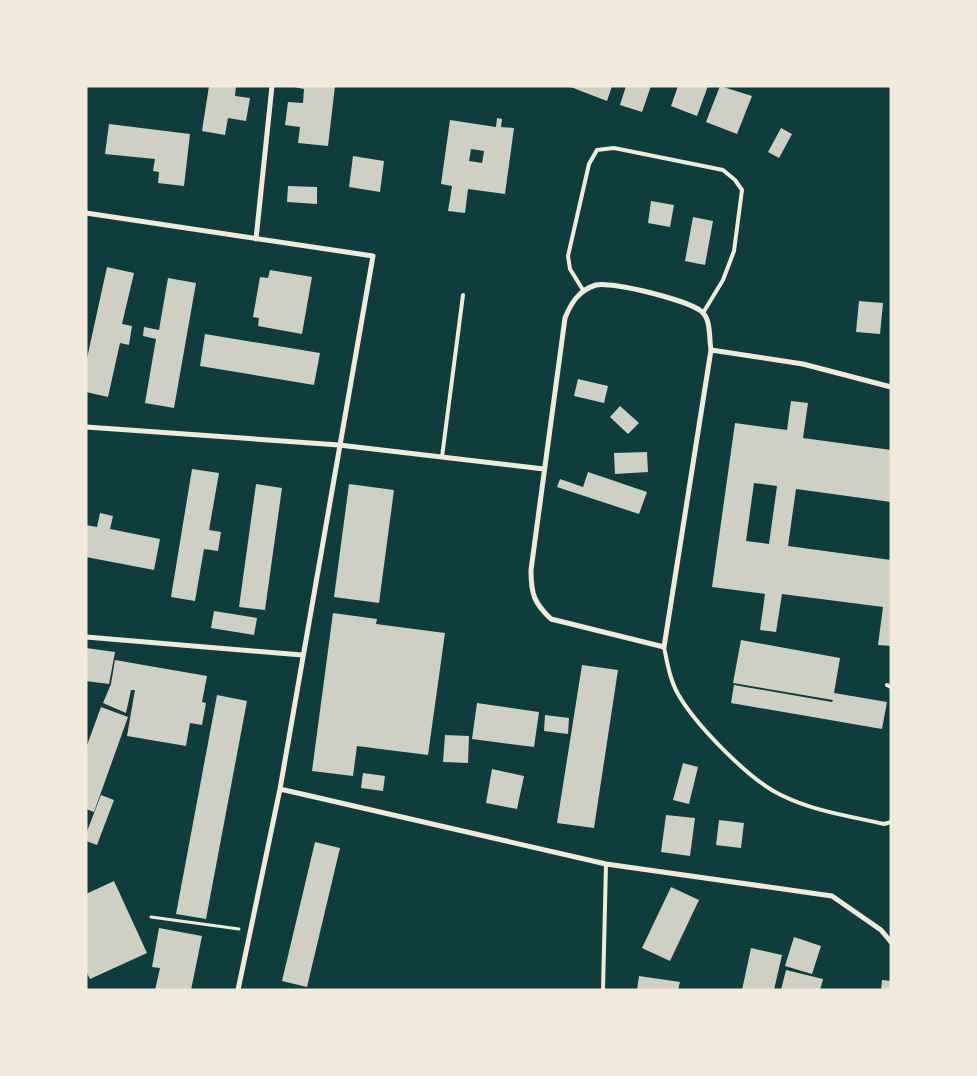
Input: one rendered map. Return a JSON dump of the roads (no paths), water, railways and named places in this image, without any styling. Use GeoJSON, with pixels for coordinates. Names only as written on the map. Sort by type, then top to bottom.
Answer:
{"type":"FeatureCollection","features":[{"type":"Feature","properties":{"kind":"street"},"geometry":{"type":"LineString","coordinates":[[256,238],[272,86]]}},
{"type":"Feature","properties":{"kind":"street"},"geometry":{"type":"LineString","coordinates":[[86,214],[372,256],[280,789],[238,990]]}},
{"type":"Feature","properties":{"kind":"street"},"geometry":{"type":"LineString","coordinates":[[597,285],[622,288],[688,302],[703,313],[707,319],[711,350],[664,647],[626,636],[571,626],[551,620],[539,607],[531,591],[531,570],[565,318],[571,303],[583,290],[597,285]]}},
{"type":"Feature","properties":{"kind":"street"},"geometry":{"type":"LineString","coordinates":[[711,350],[802,364],[891,387]]}},
{"type":"Feature","properties":{"kind":"street"},"geometry":{"type":"LineString","coordinates":[[86,427],[339,445],[544,469]]}},
{"type":"Feature","properties":{"kind":"street"},"geometry":{"type":"LineString","coordinates":[[86,637],[302,655]]}},
{"type":"Feature","properties":{"kind":"street"},"geometry":{"type":"LineString","coordinates":[[280,789],[606,864],[832,896],[881,930],[891,942]]}},
{"type":"Feature","properties":{"kind":"lane"},"geometry":{"type":"LineString","coordinates":[[583,290],[570,269],[568,256],[589,164],[596,150],[614,148],[723,170],[735,180],[742,190],[734,251],[724,280],[703,313]]}},
{"type":"Feature","properties":{"kind":"lane"},"geometry":{"type":"LineString","coordinates":[[442,457],[462,295]]}},
{"type":"Feature","properties":{"kind":"lane"},"geometry":{"type":"LineString","coordinates":[[664,647],[668,669],[678,693],[695,718],[757,780],[780,795],[820,810],[884,824],[891,822]]}},
{"type":"Feature","properties":{"kind":"lane"},"geometry":{"type":"LineString","coordinates":[[603,990],[606,864]]}}]}
